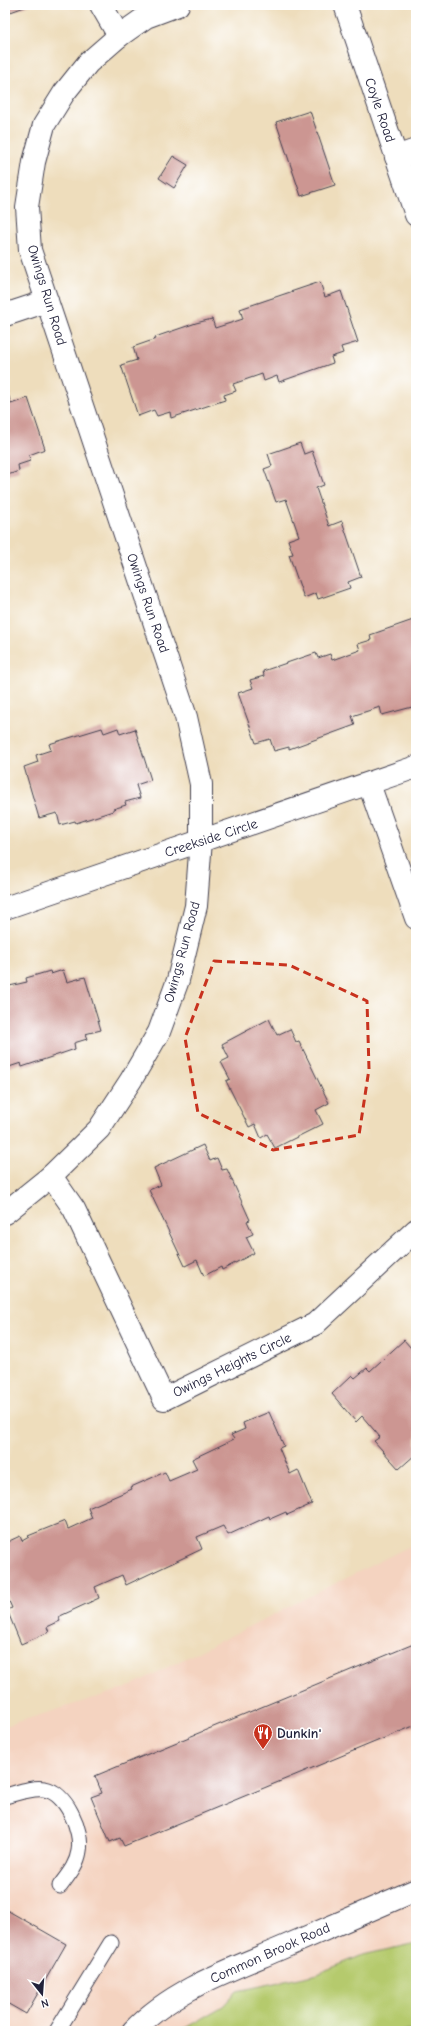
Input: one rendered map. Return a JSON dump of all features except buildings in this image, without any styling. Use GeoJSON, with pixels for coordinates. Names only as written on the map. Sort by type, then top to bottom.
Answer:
{"type":"FeatureCollection","features":[{"type":"Feature","properties":{"kind":"street"},"geometry":{"type":"LineString","coordinates":[[101,5],[119,36]]}},
{"type":"Feature","properties":{"kind":"street","name":"Owings Run Road"},"geometry":{"type":"LineString","coordinates":[[5,1213],[51,1176],[99,1129],[131,1080],[159,1032],[178,980],[196,906],[202,840],[201,784],[186,717],[30,250],[27,207],[34,162],[44,126],[64,93],[88,63],[119,36],[146,17],[178,5]]}},
{"type":"Feature","properties":{"kind":"street","name":"Coyle Road"},"geometry":{"type":"LineString","coordinates":[[345,5],[406,153],[416,215]]}},
{"type":"Feature","properties":{"kind":"street"},"geometry":{"type":"LineString","coordinates":[[5,315],[47,301]]}},
{"type":"Feature","properties":{"kind":"street","name":"Creekside Circle"},"geometry":{"type":"LineString","coordinates":[[5,908],[416,767]]}},
{"type":"Feature","properties":{"kind":"street"},"geometry":{"type":"LineString","coordinates":[[369,784],[416,918]]}},
{"type":"Feature","properties":{"kind":"street","name":"Owings Heights Circle"},"geometry":{"type":"LineString","coordinates":[[51,1176],[74,1209],[164,1399],[315,1324],[416,1230]]}},
{"type":"Feature","properties":{"kind":"street","name":"Common Brook Road"},"geometry":{"type":"LineString","coordinates":[[133,2031],[146,2017],[186,1991],[228,1971],[416,1890]]}},
{"type":"Feature","properties":{"kind":"lane"},"geometry":{"type":"LineString","coordinates":[[5,1796],[24,1790],[45,1789],[60,1797],[72,1815],[78,1830],[80,1849],[76,1862],[60,1886]]}},
{"type":"Feature","properties":{"kind":"lane"},"geometry":{"type":"LineString","coordinates":[[57,2031],[111,1943]]}},
{"type":"Feature","properties":{"kind":"highlighted area"},"geometry":{"type":"Polygon","coordinates":[[[214,961],[289,965],[367,1001],[369,1069],[359,1135],[273,1150],[198,1113],[185,1038],[214,961]]]}},
{"type":"Feature","properties":{"kind":"shaded area"},"geometry":{"type":"Polygon","coordinates":[[[416,1543],[416,1943],[363,1955],[314,1975],[237,1991],[223,2006],[180,2031],[5,2031],[5,1726],[126,1688],[416,1543]]]}},
{"type":"Feature","properties":{"kind":"green space"},"geometry":{"type":"Polygon","coordinates":[[[416,1943],[416,2031],[180,2031],[223,2006],[237,1991],[314,1975],[363,1955],[416,1943]]]}},
{"type":"Feature","properties":{"kind":"place","name":"Dunkin'"},"geometry":{"type":"Point","coordinates":[263,1750]}}]}
